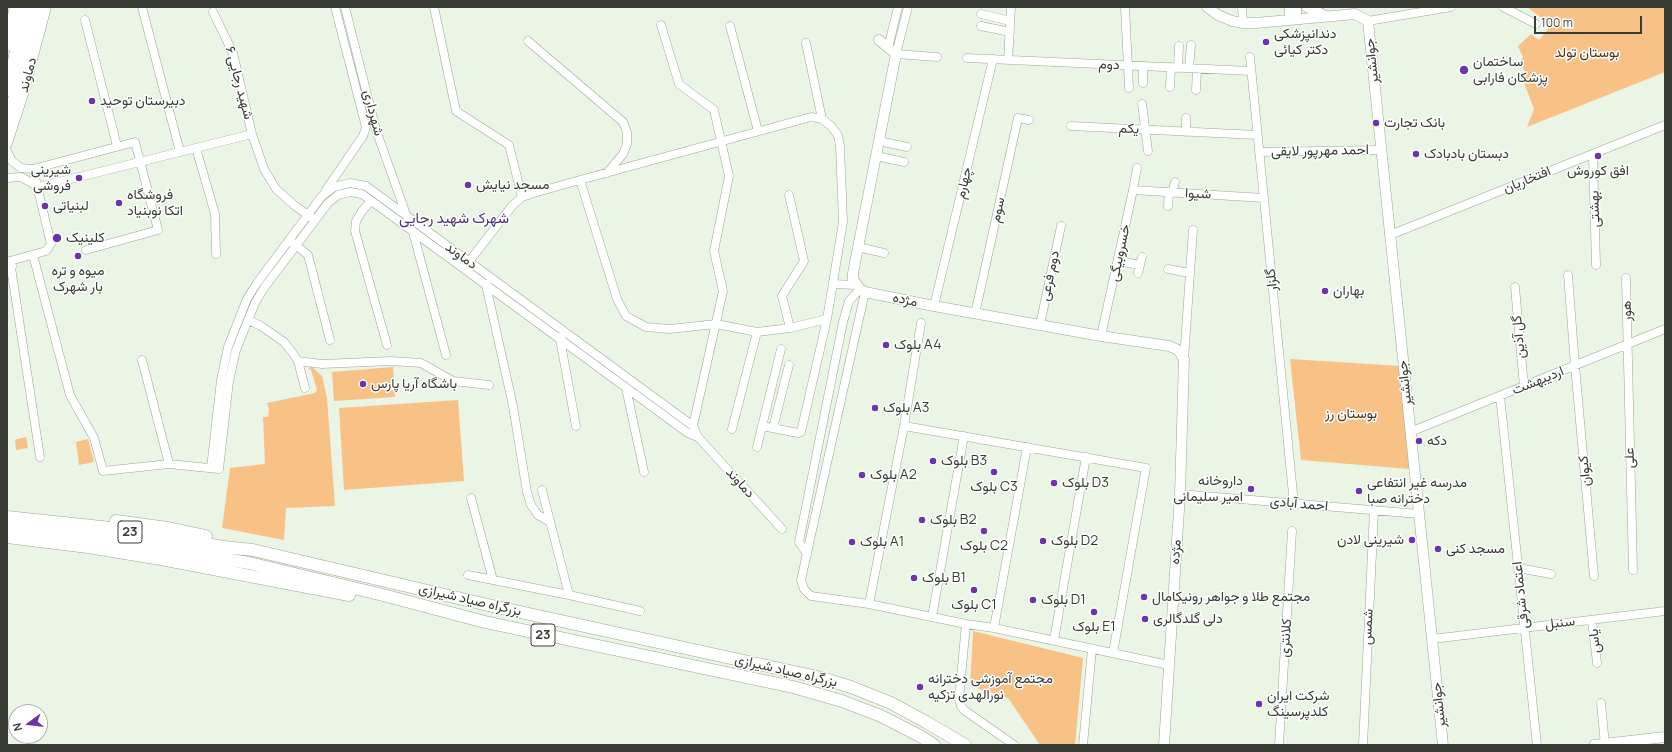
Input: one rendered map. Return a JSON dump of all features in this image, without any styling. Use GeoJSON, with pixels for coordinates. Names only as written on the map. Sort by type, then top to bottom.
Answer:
{"type":"FeatureCollection","features":[{"type":"Feature","properties":{"kind":"highway"},"geometry":{"type":"LineString","coordinates":[[7,45],[25,8]]}},
{"type":"Feature","properties":{"kind":"highway"},"geometry":{"type":"LineString","coordinates":[[7,95],[25,8]]}},
{"type":"Feature","properties":{"kind":"highway"},"geometry":{"type":"LineString","coordinates":[[7,129],[25,8]]}},
{"type":"Feature","properties":{"kind":"highway"},"geometry":{"type":"LineString","coordinates":[[7,509],[168,528],[228,541],[253,550]]}},
{"type":"Feature","properties":{"kind":"highway","name":"بزرگراه صیاد شیرازی"},"geometry":{"type":"LineString","coordinates":[[7,517],[111,528],[224,547],[253,550],[488,606],[822,678],[852,686],[890,703],[965,745]]}},
{"type":"Feature","properties":{"kind":"highway","name":"بزرگراه صیاد شیرازی"},"geometry":{"type":"LineString","coordinates":[[7,527],[103,539],[249,563],[383,595],[485,622],[793,687],[842,701],[881,716],[934,745]]}},
{"type":"Feature","properties":{"kind":"highway"},"geometry":{"type":"LineString","coordinates":[[7,538],[88,547],[161,559],[485,622]]}},
{"type":"Feature","properties":{"kind":"main road","name":"دماوند"},"geometry":{"type":"LineString","coordinates":[[7,143],[22,97],[46,7]]}},
{"type":"Feature","properties":{"kind":"main road"},"geometry":{"type":"LineString","coordinates":[[1207,7],[1218,15],[1232,21],[1243,23],[1355,14],[1368,21]]}},
{"type":"Feature","properties":{"kind":"main road"},"geometry":{"type":"LineString","coordinates":[[1290,7],[1290,16],[1293,19]]}},
{"type":"Feature","properties":{"kind":"main road"},"geometry":{"type":"LineString","coordinates":[[1293,19],[1296,16],[1296,7]]}},
{"type":"Feature","properties":{"kind":"main road"},"geometry":{"type":"LineString","coordinates":[[1307,7],[1326,16]]}},
{"type":"Feature","properties":{"kind":"main road","name":"جوانشیر"},"geometry":{"type":"LineString","coordinates":[[1368,21],[1443,745]]}},
{"type":"Feature","properties":{"kind":"main road"},"geometry":{"type":"LineString","coordinates":[[860,289],[853,273],[879,142],[892,51],[879,40]]}},
{"type":"Feature","properties":{"kind":"main road","name":"مژده"},"geometry":{"type":"LineString","coordinates":[[860,289],[975,314],[1101,336],[1169,346],[1178,350],[1184,359],[1180,494],[1164,745]]}},
{"type":"Feature","properties":{"kind":"main road"},"geometry":{"type":"LineString","coordinates":[[1594,745],[1665,737]]}},
{"type":"Feature","properties":{"kind":"street"},"geometry":{"type":"LineString","coordinates":[[142,7],[180,152]]}},
{"type":"Feature","properties":{"kind":"street","name":"شهرداری"},"geometry":{"type":"LineString","coordinates":[[322,196],[365,132],[366,127],[335,7]]}},
{"type":"Feature","properties":{"kind":"street","name":"شهرداری"},"geometry":{"type":"LineString","coordinates":[[345,7],[370,101],[376,130],[407,217]]}},
{"type":"Feature","properties":{"kind":"street"},"geometry":{"type":"LineString","coordinates":[[434,7],[456,111],[508,145],[522,197]]}},
{"type":"Feature","properties":{"kind":"street"},"geometry":{"type":"LineString","coordinates":[[892,51],[898,7]]}},
{"type":"Feature","properties":{"kind":"street"},"geometry":{"type":"LineString","coordinates":[[892,51],[908,7]]}},
{"type":"Feature","properties":{"kind":"street"},"geometry":{"type":"LineString","coordinates":[[1008,60],[1011,7]]}},
{"type":"Feature","properties":{"kind":"street"},"geometry":{"type":"LineString","coordinates":[[1125,7],[1129,88]]}},
{"type":"Feature","properties":{"kind":"street"},"geometry":{"type":"LineString","coordinates":[[1242,7],[1243,23]]}},
{"type":"Feature","properties":{"kind":"street"},"geometry":{"type":"LineString","coordinates":[[1368,21],[1451,7]]}},
{"type":"Feature","properties":{"kind":"street"},"geometry":{"type":"LineString","coordinates":[[1503,7],[1536,24]]}},
{"type":"Feature","properties":{"kind":"street","name":"شهید رجایی ۶"},"geometry":{"type":"LineString","coordinates":[[213,12],[233,52],[252,134],[264,168],[276,189],[315,220]]}},
{"type":"Feature","properties":{"kind":"street"},"geometry":{"type":"LineString","coordinates":[[981,14],[1010,21]]}},
{"type":"Feature","properties":{"kind":"street"},"geometry":{"type":"LineString","coordinates":[[84,20],[117,146]]}},
{"type":"Feature","properties":{"kind":"street"},"geometry":{"type":"LineString","coordinates":[[661,25],[679,84],[714,110],[729,176],[714,251],[723,291],[693,426]]}},
{"type":"Feature","properties":{"kind":"street"},"geometry":{"type":"LineString","coordinates":[[730,26],[758,132]]}},
{"type":"Feature","properties":{"kind":"street"},"geometry":{"type":"LineString","coordinates":[[981,26],[1010,32]]}},
{"type":"Feature","properties":{"kind":"street"},"geometry":{"type":"LineString","coordinates":[[528,41],[623,122],[628,132],[627,144],[623,154],[607,173]]}},
{"type":"Feature","properties":{"kind":"street"},"geometry":{"type":"LineString","coordinates":[[806,43],[822,119]]}},
{"type":"Feature","properties":{"kind":"street"},"geometry":{"type":"LineString","coordinates":[[1170,87],[1179,46]]}},
{"type":"Feature","properties":{"kind":"street"},"geometry":{"type":"LineString","coordinates":[[1191,46],[1196,90]]}},
{"type":"Feature","properties":{"kind":"street"},"geometry":{"type":"LineString","coordinates":[[892,51],[937,57]]}},
{"type":"Feature","properties":{"kind":"street","name":"گلزار"},"geometry":{"type":"LineString","coordinates":[[1250,56],[1294,504]]}},
{"type":"Feature","properties":{"kind":"street","name":"دوم"},"geometry":{"type":"LineString","coordinates":[[967,58],[1251,71]]}},
{"type":"Feature","properties":{"kind":"street","name":"چهارم"},"geometry":{"type":"LineString","coordinates":[[934,306],[993,59]]}},
{"type":"Feature","properties":{"kind":"street"},"geometry":{"type":"LineString","coordinates":[[1143,66],[1143,83]]}},
{"type":"Feature","properties":{"kind":"street"},"geometry":{"type":"LineString","coordinates":[[360,103],[370,101]]}},
{"type":"Feature","properties":{"kind":"street"},"geometry":{"type":"LineString","coordinates":[[1142,104],[1148,151]]}},
{"type":"Feature","properties":{"kind":"street"},"geometry":{"type":"LineString","coordinates":[[466,265],[512,206],[522,197],[811,117],[822,119],[831,126],[838,135],[840,146],[843,222],[827,319],[801,432],[798,433],[762,426]]}},
{"type":"Feature","properties":{"kind":"street","name":"سوم"},"geometry":{"type":"LineString","coordinates":[[975,314],[1018,118],[1030,120]]}},
{"type":"Feature","properties":{"kind":"street"},"geometry":{"type":"LineString","coordinates":[[1186,118],[1186,132]]}},
{"type":"Feature","properties":{"kind":"street","name":"افتخاریان"},"geometry":{"type":"LineString","coordinates":[[1390,235],[1665,125]]}},
{"type":"Feature","properties":{"kind":"street","name":"یکم"},"geometry":{"type":"LineString","coordinates":[[1071,126],[1258,135]]}},
{"type":"Feature","properties":{"kind":"street"},"geometry":{"type":"LineString","coordinates":[[365,132],[376,130]]}},
{"type":"Feature","properties":{"kind":"street"},"geometry":{"type":"LineString","coordinates":[[7,178],[21,177],[38,187],[252,134]]}},
{"type":"Feature","properties":{"kind":"street"},"geometry":{"type":"LineString","coordinates":[[7,151],[12,161],[21,168],[33,169],[134,142],[158,230],[86,250]]}},
{"type":"Feature","properties":{"kind":"street"},"geometry":{"type":"LineString","coordinates":[[879,142],[908,147]]}},
{"type":"Feature","properties":{"kind":"street"},"geometry":{"type":"LineString","coordinates":[[196,148],[215,214],[216,254]]}},
{"type":"Feature","properties":{"kind":"street","name":"احمد مهرپور لایقی"},"geometry":{"type":"LineString","coordinates":[[1259,152],[1381,150]]}},
{"type":"Feature","properties":{"kind":"street","name":"بهشتی"},"geometry":{"type":"LineString","coordinates":[[1593,154],[1596,265]]}},
{"type":"Feature","properties":{"kind":"street"},"geometry":{"type":"LineString","coordinates":[[876,156],[904,162]]}},
{"type":"Feature","properties":{"kind":"street","name":"خسروبیگی"},"geometry":{"type":"LineString","coordinates":[[1101,336],[1137,168]]}},
{"type":"Feature","properties":{"kind":"street"},"geometry":{"type":"LineString","coordinates":[[10,261],[46,252],[51,244],[33,169]]}},
{"type":"Feature","properties":{"kind":"street"},"geometry":{"type":"LineString","coordinates":[[580,180],[617,299],[626,316],[646,327],[670,329],[716,324],[757,332],[790,328],[827,319]]}},
{"type":"Feature","properties":{"kind":"street"},"geometry":{"type":"LineString","coordinates":[[1168,206],[1175,182]]}},
{"type":"Feature","properties":{"kind":"street","name":"دماوند"},"geometry":{"type":"LineString","coordinates":[[215,468],[229,381],[236,350],[255,303],[293,243],[308,215],[322,196],[334,187],[350,183],[366,186],[489,282],[562,335],[693,426],[698,437],[782,529]]}},
{"type":"Feature","properties":{"kind":"street","name":"شیوا"},"geometry":{"type":"LineString","coordinates":[[1133,190],[1264,198]]}},
{"type":"Feature","properties":{"kind":"street","name":"دماوند"},"geometry":{"type":"LineString","coordinates":[[215,468],[221,380],[228,347],[247,299],[257,283],[315,220],[328,203],[338,195],[350,192],[362,194],[413,232],[466,265]]}},
{"type":"Feature","properties":{"kind":"street"},"geometry":{"type":"LineString","coordinates":[[789,195],[804,260],[782,296],[790,328]]}},
{"type":"Feature","properties":{"kind":"street"},"geometry":{"type":"LineString","coordinates":[[371,201],[356,221],[355,231],[387,345]]}},
{"type":"Feature","properties":{"kind":"street","name":"دوم فرعی"},"geometry":{"type":"LineString","coordinates":[[1040,325],[1061,226]]}},
{"type":"Feature","properties":{"kind":"street","name":"مژده"},"geometry":{"type":"LineString","coordinates":[[1184,359],[1194,230]]}},
{"type":"Feature","properties":{"kind":"street"},"geometry":{"type":"LineString","coordinates":[[413,232],[446,355]]}},
{"type":"Feature","properties":{"kind":"street"},"geometry":{"type":"LineString","coordinates":[[293,243],[308,255],[330,340]]}},
{"type":"Feature","properties":{"kind":"street"},"geometry":{"type":"LineString","coordinates":[[858,248],[884,253]]}},
{"type":"Feature","properties":{"kind":"street"},"geometry":{"type":"LineString","coordinates":[[33,255],[70,395],[94,438],[103,471],[169,464],[215,468]]}},
{"type":"Feature","properties":{"kind":"street"},"geometry":{"type":"LineString","coordinates":[[10,261],[20,314]]}},
{"type":"Feature","properties":{"kind":"street"},"geometry":{"type":"LineString","coordinates":[[10,261],[40,457]]}},
{"type":"Feature","properties":{"kind":"street"},"geometry":{"type":"LineString","coordinates":[[1118,261],[1140,265]]}},
{"type":"Feature","properties":{"kind":"street"},"geometry":{"type":"LineString","coordinates":[[1168,269],[1190,273]]}},
{"type":"Feature","properties":{"kind":"street","name":"کیوان"},"geometry":{"type":"LineString","coordinates":[[1568,275],[1594,576]]}},
{"type":"Feature","properties":{"kind":"street","name":"هور"},"geometry":{"type":"LineString","coordinates":[[1626,278],[1628,345]]}},
{"type":"Feature","properties":{"kind":"street"},"geometry":{"type":"LineString","coordinates":[[489,282],[530,505],[538,515],[550,522]]}},
{"type":"Feature","properties":{"kind":"street"},"geometry":{"type":"LineString","coordinates":[[833,284],[860,289]]}},
{"type":"Feature","properties":{"kind":"street","name":"گل آذین"},"geometry":{"type":"LineString","coordinates":[[1515,287],[1524,387]]}},
{"type":"Feature","properties":{"kind":"street"},"geometry":{"type":"LineString","coordinates":[[860,289],[801,580],[804,589],[811,596],[869,604],[966,624],[994,628],[1054,640],[1092,650],[1170,665]]}},
{"type":"Feature","properties":{"kind":"street"},"geometry":{"type":"LineString","coordinates":[[807,554],[799,542],[843,322],[849,301],[860,289]]}},
{"type":"Feature","properties":{"kind":"street"},"geometry":{"type":"LineString","coordinates":[[248,320],[261,326],[284,342],[298,361],[305,388]]}},
{"type":"Feature","properties":{"kind":"street"},"geometry":{"type":"LineString","coordinates":[[869,604],[904,426],[921,323]]}},
{"type":"Feature","properties":{"kind":"street","name":"اردیبهشت"},"geometry":{"type":"LineString","coordinates":[[1410,432],[1665,330]]}},
{"type":"Feature","properties":{"kind":"street"},"geometry":{"type":"LineString","coordinates":[[732,430],[757,332]]}},
{"type":"Feature","properties":{"kind":"street"},"geometry":{"type":"LineString","coordinates":[[562,335],[576,426]]}},
{"type":"Feature","properties":{"kind":"street","name":"دماوند"},"geometry":{"type":"LineString","coordinates":[[562,335],[626,388],[688,433],[698,437]]}},
{"type":"Feature","properties":{"kind":"street","name":"علی"},"geometry":{"type":"LineString","coordinates":[[1628,345],[1633,570]]}},
{"type":"Feature","properties":{"kind":"street"},"geometry":{"type":"LineString","coordinates":[[757,447],[781,349]]}},
{"type":"Feature","properties":{"kind":"street"},"geometry":{"type":"LineString","coordinates":[[142,360],[169,464]]}},
{"type":"Feature","properties":{"kind":"street"},"geometry":{"type":"LineString","coordinates":[[298,361],[322,364],[391,361],[421,363],[453,381],[489,385]]}},
{"type":"Feature","properties":{"kind":"street"},"geometry":{"type":"LineString","coordinates":[[773,428],[789,365]]}},
{"type":"Feature","properties":{"kind":"street"},"geometry":{"type":"LineString","coordinates":[[626,388],[644,472]]}},
{"type":"Feature","properties":{"kind":"street","name":"اعتماد شرقی"},"geometry":{"type":"LineString","coordinates":[[1500,396],[1537,745]]}},
{"type":"Feature","properties":{"kind":"street"},"geometry":{"type":"LineString","coordinates":[[904,426],[1146,468],[1113,654]]}},
{"type":"Feature","properties":{"kind":"street"},"geometry":{"type":"LineString","coordinates":[[932,617],[964,436]]}},
{"type":"Feature","properties":{"kind":"street"},"geometry":{"type":"LineString","coordinates":[[994,628],[1027,447]]}},
{"type":"Feature","properties":{"kind":"street"},"geometry":{"type":"LineString","coordinates":[[1054,640],[1086,457]]}},
{"type":"Feature","properties":{"kind":"street"},"geometry":{"type":"LineString","coordinates":[[542,490],[569,595]]}},
{"type":"Feature","properties":{"kind":"street","name":"احمد آبادی"},"geometry":{"type":"LineString","coordinates":[[1180,494],[1419,514]]}},
{"type":"Feature","properties":{"kind":"street"},"geometry":{"type":"LineString","coordinates":[[471,498],[493,580]]}},
{"type":"Feature","properties":{"kind":"street","name":"شمس"},"geometry":{"type":"LineString","coordinates":[[1363,745],[1374,510]]}},
{"type":"Feature","properties":{"kind":"street","name":"کلانتری"},"geometry":{"type":"LineString","coordinates":[[1279,745],[1292,531]]}},
{"type":"Feature","properties":{"kind":"street"},"geometry":{"type":"LineString","coordinates":[[1518,568],[1551,574]]}},
{"type":"Feature","properties":{"kind":"street"},"geometry":{"type":"LineString","coordinates":[[468,575],[569,595],[640,612]]}},
{"type":"Feature","properties":{"kind":"street","name":"سنبل"},"geometry":{"type":"LineString","coordinates":[[1432,639],[1665,611]]}},
{"type":"Feature","properties":{"kind":"street","name":"یاس"},"geometry":{"type":"LineString","coordinates":[[1592,620],[1597,663]]}},
{"type":"Feature","properties":{"kind":"street"},"geometry":{"type":"LineString","coordinates":[[966,624],[959,699],[961,706],[964,710],[1014,745]]}},
{"type":"Feature","properties":{"kind":"street"},"geometry":{"type":"LineString","coordinates":[[1083,745],[1092,650]]}},
{"type":"Feature","properties":{"kind":"street"},"geometry":{"type":"LineString","coordinates":[[1601,703],[1605,744]]}},
{"type":"Feature","properties":{"kind":"green space","name":"بوستان تولد"},"geometry":{"type":"Polygon","coordinates":[[[1527,7],[1665,7],[1665,72],[1527,127],[1534,109],[1523,80],[1525,75],[1521,60],[1523,57],[1518,46],[1531,34],[1539,40],[1551,25],[1527,7]]]}},
{"type":"Feature","properties":{"kind":"green space","name":"بوستان رز"},"geometry":{"type":"Polygon","coordinates":[[[1290,359],[1400,366],[1409,469],[1301,460],[1290,359]]]}},
{"type":"Feature","properties":{"kind":"green space"},"geometry":{"type":"Polygon","coordinates":[[[312,367],[322,376],[327,398],[335,506],[286,508],[284,540],[222,528],[230,468],[265,464],[263,417],[268,417],[269,409],[267,403],[315,393],[317,390],[311,370],[308,368],[312,367]]]}},
{"type":"Feature","properties":{"kind":"green space","name":"باشگاه آریا پارس"},"geometry":{"type":"Polygon","coordinates":[[[393,367],[395,397],[334,401],[332,372],[393,367]]]}},
{"type":"Feature","properties":{"kind":"green space"},"geometry":{"type":"Polygon","coordinates":[[[458,400],[464,481],[344,490],[339,408],[458,400]]]}},
{"type":"Feature","properties":{"kind":"green space"},"geometry":{"type":"Polygon","coordinates":[[[26,437],[28,448],[16,450],[15,441],[26,437]]]}},
{"type":"Feature","properties":{"kind":"green space"},"geometry":{"type":"Polygon","coordinates":[[[88,439],[94,462],[79,465],[76,442],[88,439]]]}},
{"type":"Feature","properties":{"kind":"green space"},"geometry":{"type":"Polygon","coordinates":[[[973,631],[1083,658],[1075,745],[1040,745],[1008,698],[970,686],[973,631]]]}},
{"type":"Feature","properties":{"kind":"place","name":"دندانپزشکی دکتر کیائی"},"geometry":{"type":"Point","coordinates":[1266,42]}},
{"type":"Feature","properties":{"kind":"place","name":"ساختمان پزشکان فارابی"},"geometry":{"type":"Point","coordinates":[1464,70]}},
{"type":"Feature","properties":{"kind":"place","name":"دبیرستان توحید"},"geometry":{"type":"Point","coordinates":[92,101]}},
{"type":"Feature","properties":{"kind":"place","name":"بانک تجارت"},"geometry":{"type":"Point","coordinates":[1376,123]}},
{"type":"Feature","properties":{"kind":"place","name":"دبستان بادبادک"},"geometry":{"type":"Point","coordinates":[1416,154]}},
{"type":"Feature","properties":{"kind":"place","name":"افق کوروش"},"geometry":{"type":"Point","coordinates":[1598,156]}},
{"type":"Feature","properties":{"kind":"place","name":"شیرینی فروشی"},"geometry":{"type":"Point","coordinates":[79,178]}},
{"type":"Feature","properties":{"kind":"place","name":"مسجد نیایش"},"geometry":{"type":"Point","coordinates":[468,185]}},
{"type":"Feature","properties":{"kind":"place","name":"فروشگاه اتکا نوبنیاد"},"geometry":{"type":"Point","coordinates":[119,203]}},
{"type":"Feature","properties":{"kind":"place","name":"لبنیاتی"},"geometry":{"type":"Point","coordinates":[45,206]}},
{"type":"Feature","properties":{"kind":"place","name":"کلینیک"},"geometry":{"type":"Point","coordinates":[57,238]}},
{"type":"Feature","properties":{"kind":"place","name":"میوه و تره بار شهرک"},"geometry":{"type":"Point","coordinates":[78,256]}},
{"type":"Feature","properties":{"kind":"place","name":"بهاران"},"geometry":{"type":"Point","coordinates":[1325,291]}},
{"type":"Feature","properties":{"kind":"place","name":"بلوک A4"},"geometry":{"type":"Point","coordinates":[886,345]}},
{"type":"Feature","properties":{"kind":"place","name":"باشگاه آریا پارس"},"geometry":{"type":"Point","coordinates":[363,384]}},
{"type":"Feature","properties":{"kind":"place","name":"بلوک A3"},"geometry":{"type":"Point","coordinates":[875,408]}},
{"type":"Feature","properties":{"kind":"place","name":"دکه"},"geometry":{"type":"Point","coordinates":[1419,441]}},
{"type":"Feature","properties":{"kind":"place","name":"بلوک B3"},"geometry":{"type":"Point","coordinates":[933,461]}},
{"type":"Feature","properties":{"kind":"place","name":"بلوک C3"},"geometry":{"type":"Point","coordinates":[994,472]}},
{"type":"Feature","properties":{"kind":"place","name":"بلوک A2"},"geometry":{"type":"Point","coordinates":[862,475]}},
{"type":"Feature","properties":{"kind":"place","name":"بلوک D3"},"geometry":{"type":"Point","coordinates":[1054,483]}},
{"type":"Feature","properties":{"kind":"place","name":"داروخانه امیر سلیمانی"},"geometry":{"type":"Point","coordinates":[1251,489]}},
{"type":"Feature","properties":{"kind":"place","name":"مدرسه غیر انتفاعی دخترانه صبا"},"geometry":{"type":"Point","coordinates":[1359,491]}},
{"type":"Feature","properties":{"kind":"place","name":"بلوک B2"},"geometry":{"type":"Point","coordinates":[922,520]}},
{"type":"Feature","properties":{"kind":"place","name":"بلوک C2"},"geometry":{"type":"Point","coordinates":[984,531]}},
{"type":"Feature","properties":{"kind":"place","name":"شیرینی لادن"},"geometry":{"type":"Point","coordinates":[1412,540]}},
{"type":"Feature","properties":{"kind":"place","name":"بلوک D2"},"geometry":{"type":"Point","coordinates":[1043,541]}},
{"type":"Feature","properties":{"kind":"place","name":"بلوک A1"},"geometry":{"type":"Point","coordinates":[852,542]}},
{"type":"Feature","properties":{"kind":"place","name":"مسجد کنی"},"geometry":{"type":"Point","coordinates":[1438,549]}},
{"type":"Feature","properties":{"kind":"place","name":"بلوک B1"},"geometry":{"type":"Point","coordinates":[914,578]}},
{"type":"Feature","properties":{"kind":"place","name":"بلوک C1"},"geometry":{"type":"Point","coordinates":[974,590]}},
{"type":"Feature","properties":{"kind":"place","name":"مجتمع طلا و جواهر رونیکامال"},"geometry":{"type":"Point","coordinates":[1144,597]}},
{"type":"Feature","properties":{"kind":"place","name":"بلوک D1"},"geometry":{"type":"Point","coordinates":[1033,600]}},
{"type":"Feature","properties":{"kind":"place","name":"بلوک E1"},"geometry":{"type":"Point","coordinates":[1094,612]}},
{"type":"Feature","properties":{"kind":"place","name":"دلی گلدگالری"},"geometry":{"type":"Point","coordinates":[1145,619]}},
{"type":"Feature","properties":{"kind":"place","name":"مجتمع آموزشی دخترانه نورالهدی تزکیه"},"geometry":{"type":"Point","coordinates":[920,687]}},
{"type":"Feature","properties":{"kind":"place","name":"شرکت ایران کلدپرسینگ"},"geometry":{"type":"Point","coordinates":[1259,704]}},
{"type":"Feature","properties":{"kind":"district","name":"شهرک شهید رجایی"},"geometry":{"type":"Point","coordinates":[454,219]}}]}
